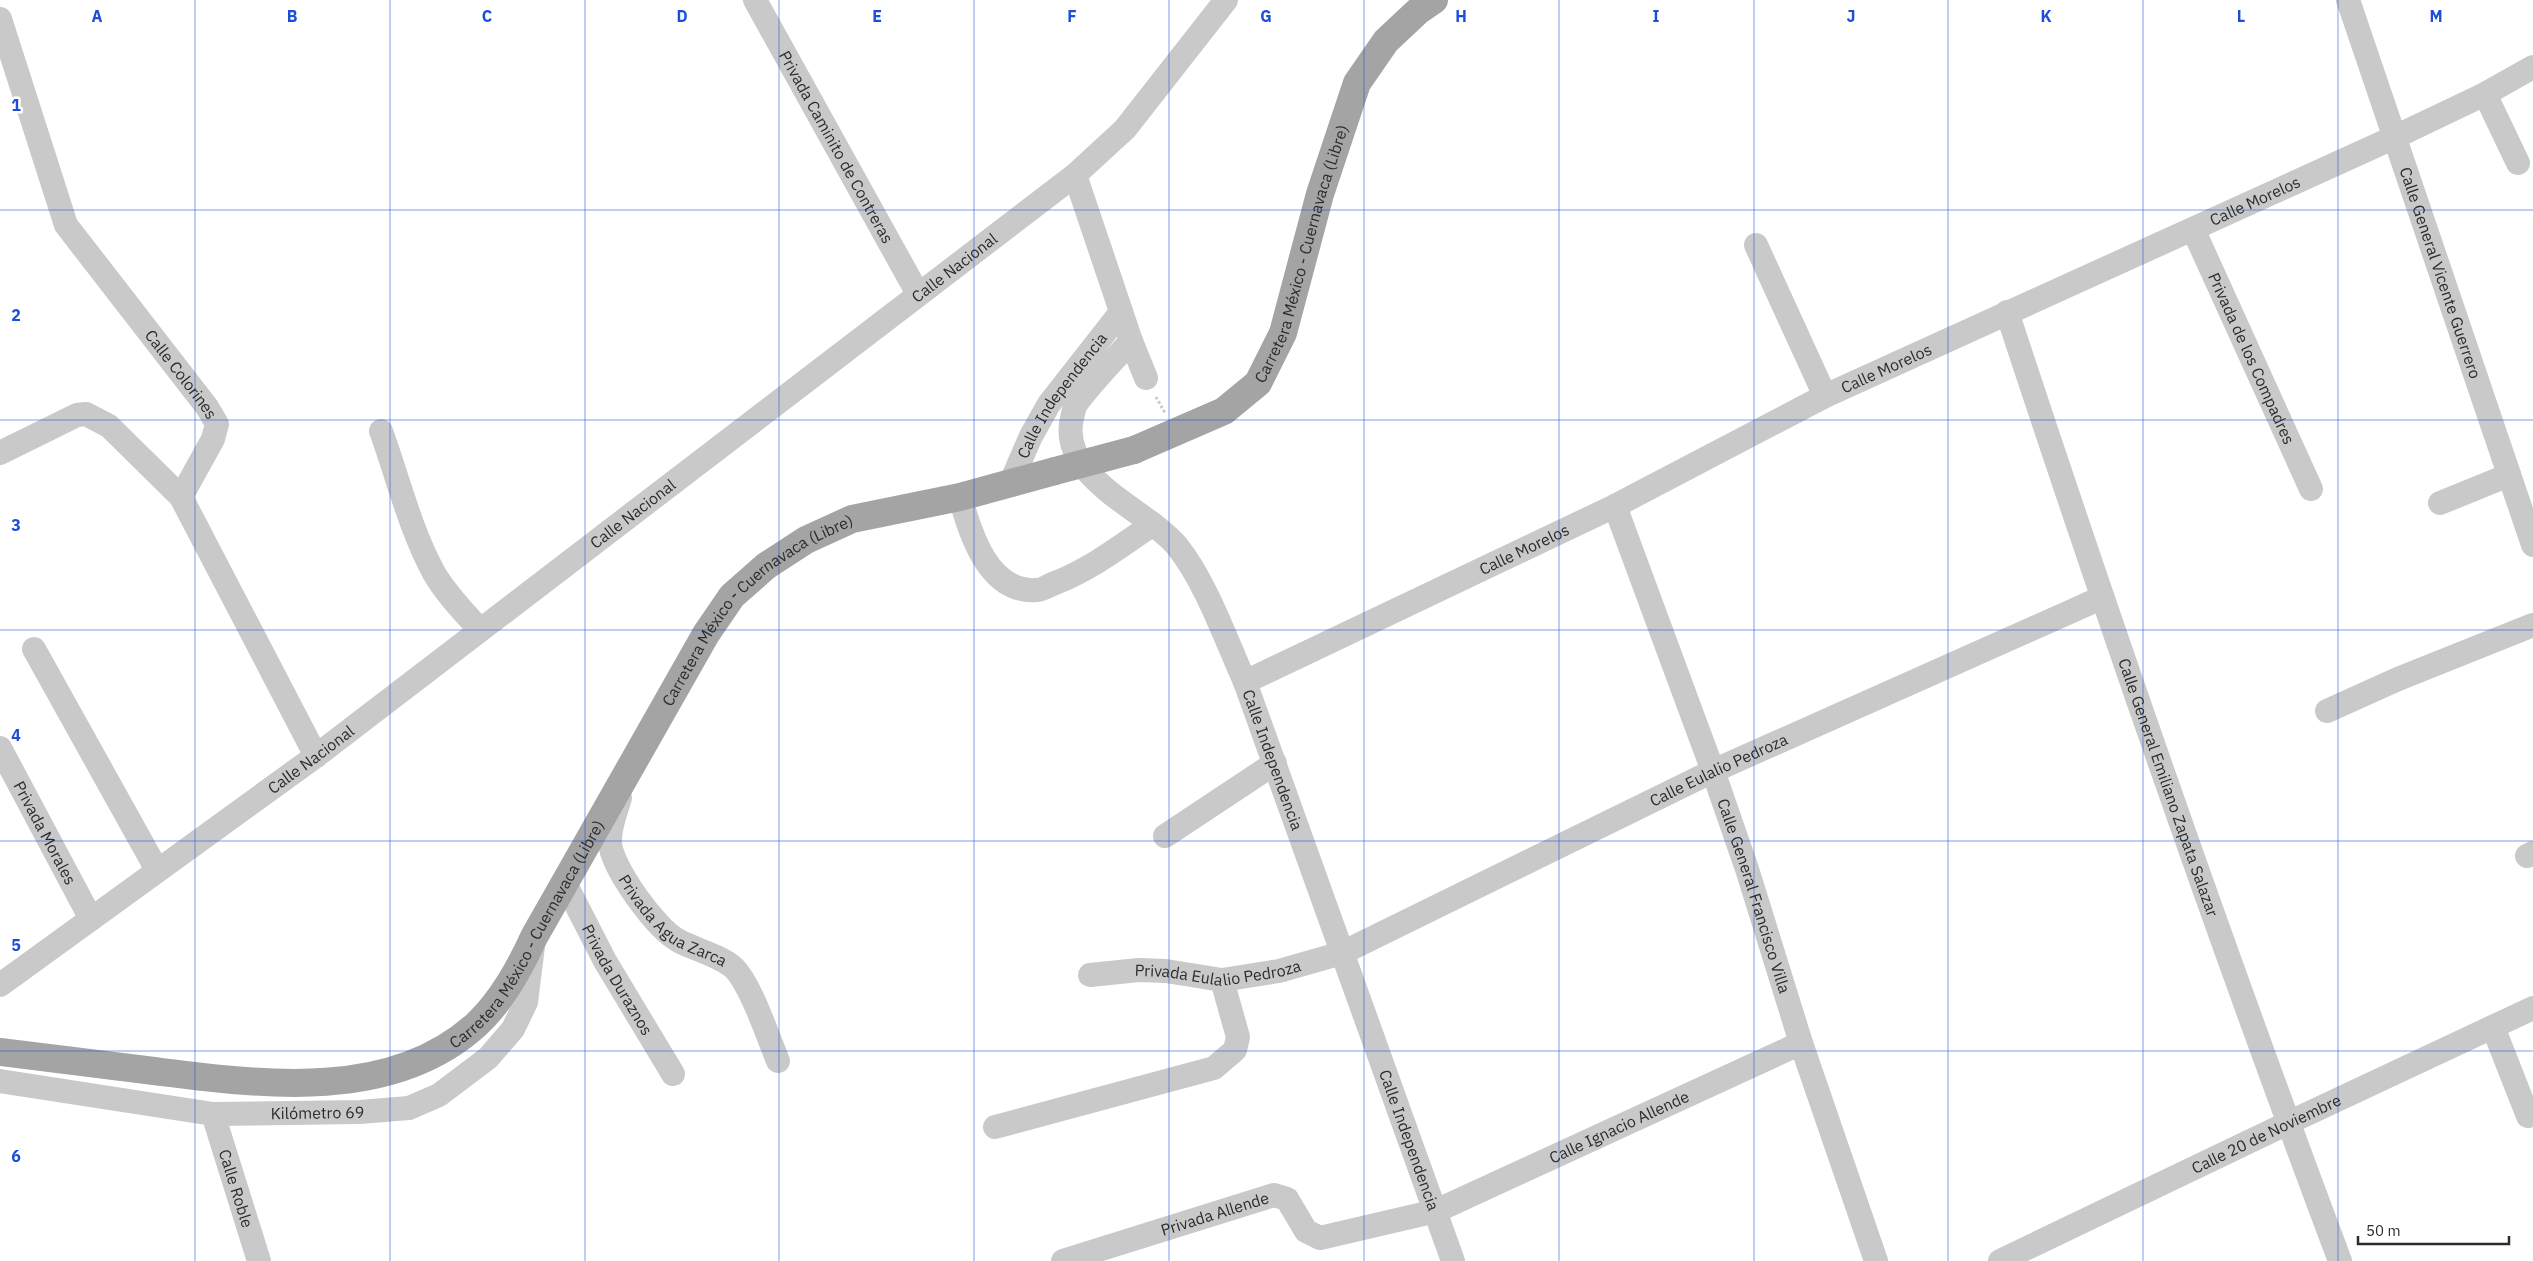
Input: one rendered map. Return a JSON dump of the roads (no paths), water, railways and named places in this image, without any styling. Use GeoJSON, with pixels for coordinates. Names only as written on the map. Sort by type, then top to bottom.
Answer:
{"type":"FeatureCollection","features":[{"type":"Feature","properties":{"kind":"main road","name":"Carretera México - Cuernavaca (Libre)"},"geometry":{"type":"LineString","coordinates":[[0,1052],[252,1082],[324,1083],[395,1069],[430,1055],[476,1025],[498,998],[524,959],[534,937],[628,769],[706,634],[732,596],[766,566],[806,540],[852,519],[960,497],[1134,450],[1224,411],[1258,383],[1284,333],[1320,194],[1358,83],[1386,41],[1418,11],[1434,0]]}},
{"type":"Feature","properties":{"kind":"street","name":"Privada Caminito de Contreras"},"geometry":{"type":"LineString","coordinates":[[755,0],[918,294]]}},
{"type":"Feature","properties":{"kind":"street","name":"Calle Nacional"},"geometry":{"type":"LineString","coordinates":[[0,985],[316,756],[1075,174],[1125,129],[1226,0]]}},
{"type":"Feature","properties":{"kind":"street","name":"Calle General Vicente Guerrero"},"geometry":{"type":"LineString","coordinates":[[2348,0],[2533,545]]}},
{"type":"Feature","properties":{"kind":"street","name":"Calle Colorines"},"geometry":{"type":"LineString","coordinates":[[0,19],[66,225],[207,407],[217,424],[213,439],[181,497]]}},
{"type":"Feature","properties":{"kind":"street","name":"Calle Morelos"},"geometry":{"type":"LineString","coordinates":[[1245,682],[1615,506],[1825,396],[2395,137],[2485,94],[2533,67]]}},
{"type":"Feature","properties":{"kind":"street"},"geometry":{"type":"LineString","coordinates":[[2485,94],[2518,163]]}},
{"type":"Feature","properties":{"kind":"street","name":"Calle Independencia"},"geometry":{"type":"LineString","coordinates":[[1075,174],[1131,341],[1146,378]]}},
{"type":"Feature","properties":{"kind":"street","name":"Privada de los Compadres"},"geometry":{"type":"LineString","coordinates":[[2193,229],[2311,489]]}},
{"type":"Feature","properties":{"kind":"street"},"geometry":{"type":"LineString","coordinates":[[1756,245],[1825,396]]}},
{"type":"Feature","properties":{"kind":"street","name":"Calle Independencia"},"geometry":{"type":"LineString","coordinates":[[1011,482],[1031,436],[1049,404],[1121,312]]}},
{"type":"Feature","properties":{"kind":"street","name":"Calle General Emiliano Zapata Salazar"},"geometry":{"type":"LineString","coordinates":[[2007,312],[2101,598],[2288,1123],[2340,1261]]}},
{"type":"Feature","properties":{"kind":"street","name":"Calle Independencia"},"geometry":{"type":"LineString","coordinates":[[1131,341],[1075,406],[1070,428],[1072,444],[1087,472],[1112,496],[1153,524],[1177,547],[1204,590],[1245,682],[1453,1261]]}},
{"type":"Feature","properties":{"kind":"street"},"geometry":{"type":"LineString","coordinates":[[0,453],[66,420],[86,414],[109,426],[181,497],[316,756]]}},
{"type":"Feature","properties":{"kind":"street"},"geometry":{"type":"LineString","coordinates":[[382,431],[418,538],[434,573],[449,596],[480,630]]}},
{"type":"Feature","properties":{"kind":"street"},"geometry":{"type":"LineString","coordinates":[[2440,503],[2510,475]]}},
{"type":"Feature","properties":{"kind":"street"},"geometry":{"type":"LineString","coordinates":[[960,497],[978,551],[992,569],[1014,586],[1037,590],[1095,565],[1153,524]]}},
{"type":"Feature","properties":{"kind":"street","name":"Calle General Francisco Villa"},"geometry":{"type":"LineString","coordinates":[[1615,506],[1713,770],[1801,1043],[1876,1261]]}},
{"type":"Feature","properties":{"kind":"street","name":"Calle Eulalio Pedroza"},"geometry":{"type":"LineString","coordinates":[[1342,953],[1713,770],[2101,598]]}},
{"type":"Feature","properties":{"kind":"street"},"geometry":{"type":"LineString","coordinates":[[2326,711],[2398,679],[2533,625]]}},
{"type":"Feature","properties":{"kind":"street"},"geometry":{"type":"LineString","coordinates":[[34,649],[157,870]]}},
{"type":"Feature","properties":{"kind":"street","name":"Privada Morales"},"geometry":{"type":"LineString","coordinates":[[0,748],[91,919]]}},
{"type":"Feature","properties":{"kind":"street"},"geometry":{"type":"LineString","coordinates":[[1165,836],[1275,763]]}},
{"type":"Feature","properties":{"kind":"street","name":"Privada Agua Zarca"},"geometry":{"type":"LineString","coordinates":[[628,769],[612,827],[610,842],[613,859],[647,910],[661,927],[678,940],[733,968],[743,980],[778,1061]]}},
{"type":"Feature","properties":{"kind":"street","name":"Privada Duraznos"},"geometry":{"type":"LineString","coordinates":[[565,883],[605,961],[673,1074]]}},
{"type":"Feature","properties":{"kind":"street","name":"Kilómetro 69"},"geometry":{"type":"LineString","coordinates":[[0,1081],[213,1114],[360,1112],[409,1108],[439,1095],[488,1058],[513,1029],[526,1002],[534,937]]}},
{"type":"Feature","properties":{"kind":"street","name":"Privada Eulalio Pedroza"},"geometry":{"type":"LineString","coordinates":[[1090,975],[1138,970],[1166,971],[1222,980],[1279,971],[1342,953]]}},
{"type":"Feature","properties":{"kind":"street"},"geometry":{"type":"LineString","coordinates":[[995,1127],[1214,1068],[1235,1050],[1238,1037],[1222,980]]}},
{"type":"Feature","properties":{"kind":"street","name":"Calle 20 de Noviembre"},"geometry":{"type":"LineString","coordinates":[[2000,1261],[2533,1008]]}},
{"type":"Feature","properties":{"kind":"street"},"geometry":{"type":"LineString","coordinates":[[2493,1027],[2528,1116]]}},
{"type":"Feature","properties":{"kind":"street","name":"Calle Ignacio Allende"},"geometry":{"type":"LineString","coordinates":[[1436,1211],[1801,1043]]}},
{"type":"Feature","properties":{"kind":"street","name":"Calle Roble"},"geometry":{"type":"LineString","coordinates":[[213,1114],[259,1261]]}},
{"type":"Feature","properties":{"kind":"street","name":"Privada Allende"},"geometry":{"type":"LineString","coordinates":[[1064,1261],[1274,1196],[1287,1199],[1306,1231],[1320,1238],[1436,1211]]}}]}
